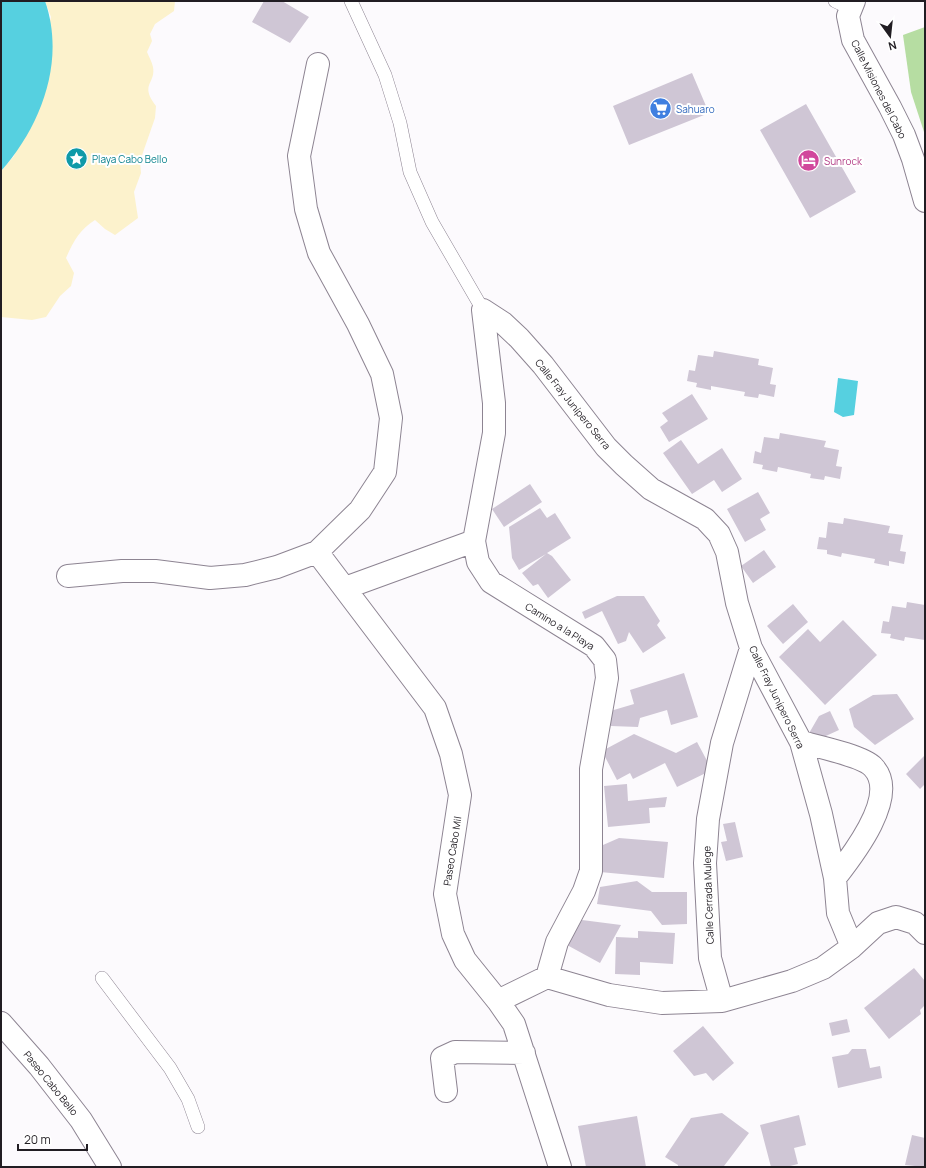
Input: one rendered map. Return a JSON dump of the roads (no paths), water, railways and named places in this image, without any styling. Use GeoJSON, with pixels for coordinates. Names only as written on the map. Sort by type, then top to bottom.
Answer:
{"type":"FeatureCollection","features":[{"type":"Feature","properties":{"kind":"street","name":"Calle Misiones del Cabo"},"geometry":{"type":"LineString","coordinates":[[846,3],[853,40],[904,135],[914,159],[925,201]]}},
{"type":"Feature","properties":{"kind":"street"},"geometry":{"type":"LineString","coordinates":[[68,576],[122,571],[155,571],[210,578],[245,575],[277,568],[317,552],[360,510],[385,472],[391,418],[382,374],[358,324],[319,253],[306,209],[299,156],[318,64]]}},
{"type":"Feature","properties":{"kind":"street","name":"Camino a la Playa"},"geometry":{"type":"LineString","coordinates":[[483,310],[492,379],[494,433],[474,541],[478,562],[491,582],[594,646],[605,660],[607,678],[591,769],[591,871],[584,891],[557,942],[546,977]]}},
{"type":"Feature","properties":{"kind":"street","name":"Calle Fray Junípero Serra"},"geometry":{"type":"LineString","coordinates":[[483,310],[502,323],[519,338],[543,365],[602,441],[624,465],[652,489],[705,519],[719,534],[727,552],[737,603],[751,648],[801,742],[821,814],[835,878],[838,912],[852,947]]}},
{"type":"Feature","properties":{"kind":"street"},"geometry":{"type":"LineString","coordinates":[[345,588],[474,541]]}},
{"type":"Feature","properties":{"kind":"street","name":"Paseo Cabo Mil"},"geometry":{"type":"LineString","coordinates":[[317,552],[435,708],[451,754],[460,795],[445,894],[453,934],[465,960],[498,1001],[514,1024],[560,1167]]}},
{"type":"Feature","properties":{"kind":"street","name":"Calle Cerrada Mulege"},"geometry":{"type":"LineString","coordinates":[[722,1001],[710,958],[705,863],[708,819],[722,743],[751,648]]}},
{"type":"Feature","properties":{"kind":"street"},"geometry":{"type":"LineString","coordinates":[[801,742],[835,750],[872,766],[880,775],[882,785],[875,818],[859,848],[835,878]]}},
{"type":"Feature","properties":{"kind":"street"},"geometry":{"type":"LineString","coordinates":[[498,1001],[546,977],[609,995],[662,1003],[722,1001],[792,981],[823,968],[852,947],[878,923],[896,917],[915,923],[925,933]]}},
{"type":"Feature","properties":{"kind":"street","name":"Paseo Cabo Bello"},"geometry":{"type":"LineString","coordinates":[[1,1023],[39,1066],[81,1120],[110,1167]]}},
{"type":"Feature","properties":{"kind":"street"},"geometry":{"type":"LineString","coordinates":[[446,1091],[442,1058],[455,1052],[524,1054]]}},
{"type":"Feature","properties":{"kind":"lane"},"geometry":{"type":"LineString","coordinates":[[350,1],[385,75],[400,123],[410,172],[432,222],[483,310]]}},
{"type":"Feature","properties":{"kind":"lane"},"geometry":{"type":"LineString","coordinates":[[102,978],[170,1068],[188,1100],[198,1127]]}},
{"type":"Feature","properties":{"kind":"water"},"geometry":{"type":"Polygon","coordinates":[[[1,1],[45,1],[51,24],[53,47],[51,69],[46,92],[38,113],[28,134],[1,171],[1,1]]]}},
{"type":"Feature","properties":{"kind":"water"},"geometry":{"type":"Polygon","coordinates":[[[838,378],[858,381],[854,415],[843,417],[834,412],[838,378]]]}},
{"type":"Feature","properties":{"kind":"place","name":"Sahuaro"},"geometry":{"type":"Point","coordinates":[661,109]}},
{"type":"Feature","properties":{"kind":"place","name":"Playa Cabo Bello"},"geometry":{"type":"Point","coordinates":[76,159]}},
{"type":"Feature","properties":{"kind":"place","name":"Sunrock"},"geometry":{"type":"Point","coordinates":[808,161]}}]}
